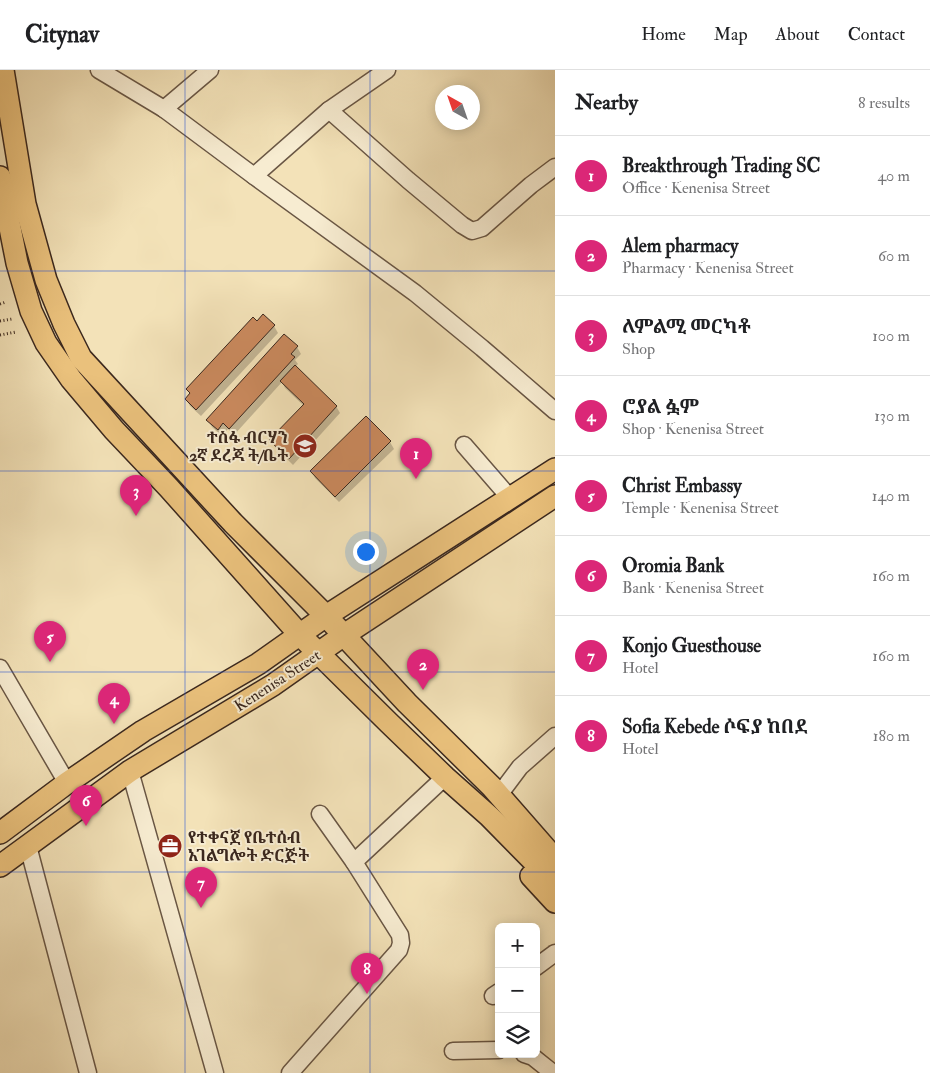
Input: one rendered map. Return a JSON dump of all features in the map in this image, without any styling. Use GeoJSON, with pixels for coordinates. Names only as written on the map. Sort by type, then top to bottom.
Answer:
{"type":"FeatureCollection","features":[{"type":"Feature","properties":{"kind":"main road"},"geometry":{"type":"LineString","coordinates":[[3,70],[25,204],[46,280],[64,324],[81,358],[233,523],[326,616],[407,703],[497,789],[555,859]]}},
{"type":"Feature","properties":{"kind":"main road"},"geometry":{"type":"LineString","coordinates":[[0,177],[17,263],[31,311],[46,343],[71,379],[114,430],[169,488],[318,654],[445,777],[476,804],[555,883]]}},
{"type":"Feature","properties":{"kind":"main road","name":"Kenenisa Street"},"geometry":{"type":"LineString","coordinates":[[0,834],[67,783],[143,731],[258,664],[326,616],[555,469]]}},
{"type":"Feature","properties":{"kind":"main road"},"geometry":{"type":"LineString","coordinates":[[169,488],[186,471]]}},
{"type":"Feature","properties":{"kind":"main road","name":"Kenenisa Street"},"geometry":{"type":"LineString","coordinates":[[0,866],[130,771],[273,685],[555,496]]}},
{"type":"Feature","properties":{"kind":"main road"},"geometry":{"type":"LineString","coordinates":[[497,789],[511,795],[555,837]]}},
{"type":"Feature","properties":{"kind":"main road"},"geometry":{"type":"LineString","coordinates":[[476,804],[475,814],[480,821],[555,902]]}},
{"type":"Feature","properties":{"kind":"street"},"geometry":{"type":"LineString","coordinates":[[99,70],[164,109],[415,293],[555,411]]}},
{"type":"Feature","properties":{"kind":"street"},"geometry":{"type":"LineString","coordinates":[[164,109],[210,70]]}},
{"type":"Feature","properties":{"kind":"street"},"geometry":{"type":"LineString","coordinates":[[254,176],[329,110],[387,70]]}},
{"type":"Feature","properties":{"kind":"street"},"geometry":{"type":"LineString","coordinates":[[329,110],[408,180],[462,225],[472,230],[482,228],[531,185],[555,167]]}},
{"type":"Feature","properties":{"kind":"street"},"geometry":{"type":"LineString","coordinates":[[464,445],[510,498]]}},
{"type":"Feature","properties":{"kind":"street"},"geometry":{"type":"LineString","coordinates":[[0,668],[67,783]]}},
{"type":"Feature","properties":{"kind":"street"},"geometry":{"type":"LineString","coordinates":[[497,789],[555,736]]}},
{"type":"Feature","properties":{"kind":"street"},"geometry":{"type":"LineString","coordinates":[[130,771],[215,1073]]}},
{"type":"Feature","properties":{"kind":"street"},"geometry":{"type":"LineString","coordinates":[[354,862],[445,777]]}},
{"type":"Feature","properties":{"kind":"street"},"geometry":{"type":"LineString","coordinates":[[290,1073],[399,950],[401,943],[400,935],[354,862],[320,814]]}},
{"type":"Feature","properties":{"kind":"street"},"geometry":{"type":"LineString","coordinates":[[28,846],[88,1073]]}},
{"type":"Feature","properties":{"kind":"street"},"geometry":{"type":"LineString","coordinates":[[540,964],[555,953]]}},
{"type":"Feature","properties":{"kind":"street"},"geometry":{"type":"LineString","coordinates":[[453,1051],[495,1050]]}},
{"type":"Feature","properties":{"kind":"street"},"geometry":{"type":"LineString","coordinates":[[534,1058],[553,1073]]}},
{"type":"Feature","properties":{"kind":"path"},"geometry":{"type":"LineString","coordinates":[[0,304],[6,302]]}},
{"type":"Feature","properties":{"kind":"path"},"geometry":{"type":"LineString","coordinates":[[0,321],[12,319]]}},
{"type":"Feature","properties":{"kind":"path"},"geometry":{"type":"LineString","coordinates":[[0,335],[16,332]]}},
{"type":"Feature","properties":{"kind":"building"},"geometry":{"type":"Polygon","coordinates":[[[263,314],[275,325],[196,410],[185,399],[190,393],[186,389],[253,317],[257,321],[263,314]]]}},
{"type":"Feature","properties":{"kind":"building"},"geometry":{"type":"Polygon","coordinates":[[[284,334],[298,346],[291,354],[295,357],[229,429],[223,423],[218,430],[206,420],[284,334]]]}},
{"type":"Feature","properties":{"kind":"building"},"geometry":{"type":"Polygon","coordinates":[[[295,365],[337,406],[289,459],[269,440],[304,404],[280,381],[295,365]]]}},
{"type":"Feature","properties":{"kind":"building"},"geometry":{"type":"Polygon","coordinates":[[[366,416],[391,441],[335,497],[310,471],[366,416]]]}},
{"type":"Feature","properties":{"kind":"place","name":"ተስፋ ብርሃን 2ኛ ደረጃ ት/ቤት"},"geometry":{"type":"Point","coordinates":[305,446]}},
{"type":"Feature","properties":{"kind":"place","name":"Breakthrough Trading SC"},"geometry":{"type":"Point","coordinates":[416,479]}},
{"type":"Feature","properties":{"kind":"place","name":"ለምልሚ መርካቶ"},"geometry":{"type":"Point","coordinates":[136,516]}},
{"type":"Feature","properties":{"kind":"place","name":"Christ Embassy"},"geometry":{"type":"Point","coordinates":[50,662]}},
{"type":"Feature","properties":{"kind":"place","name":"Alem pharmacy"},"geometry":{"type":"Point","coordinates":[423,690]}},
{"type":"Feature","properties":{"kind":"place","name":"ሮያል ፏም"},"geometry":{"type":"Point","coordinates":[114,724]}},
{"type":"Feature","properties":{"kind":"place","name":"Oromia Bank"},"geometry":{"type":"Point","coordinates":[86,826]}},
{"type":"Feature","properties":{"kind":"place","name":"የተቀናጀ የቤተሰብ አገልግሎት ድርጅት"},"geometry":{"type":"Point","coordinates":[170,846]}},
{"type":"Feature","properties":{"kind":"place","name":"Konjo Guesthouse"},"geometry":{"type":"Point","coordinates":[201,908]}},
{"type":"Feature","properties":{"kind":"place","name":"Sofia Kebede ሶፍያ ከበደ"},"geometry":{"type":"Point","coordinates":[367,994]}}]}
